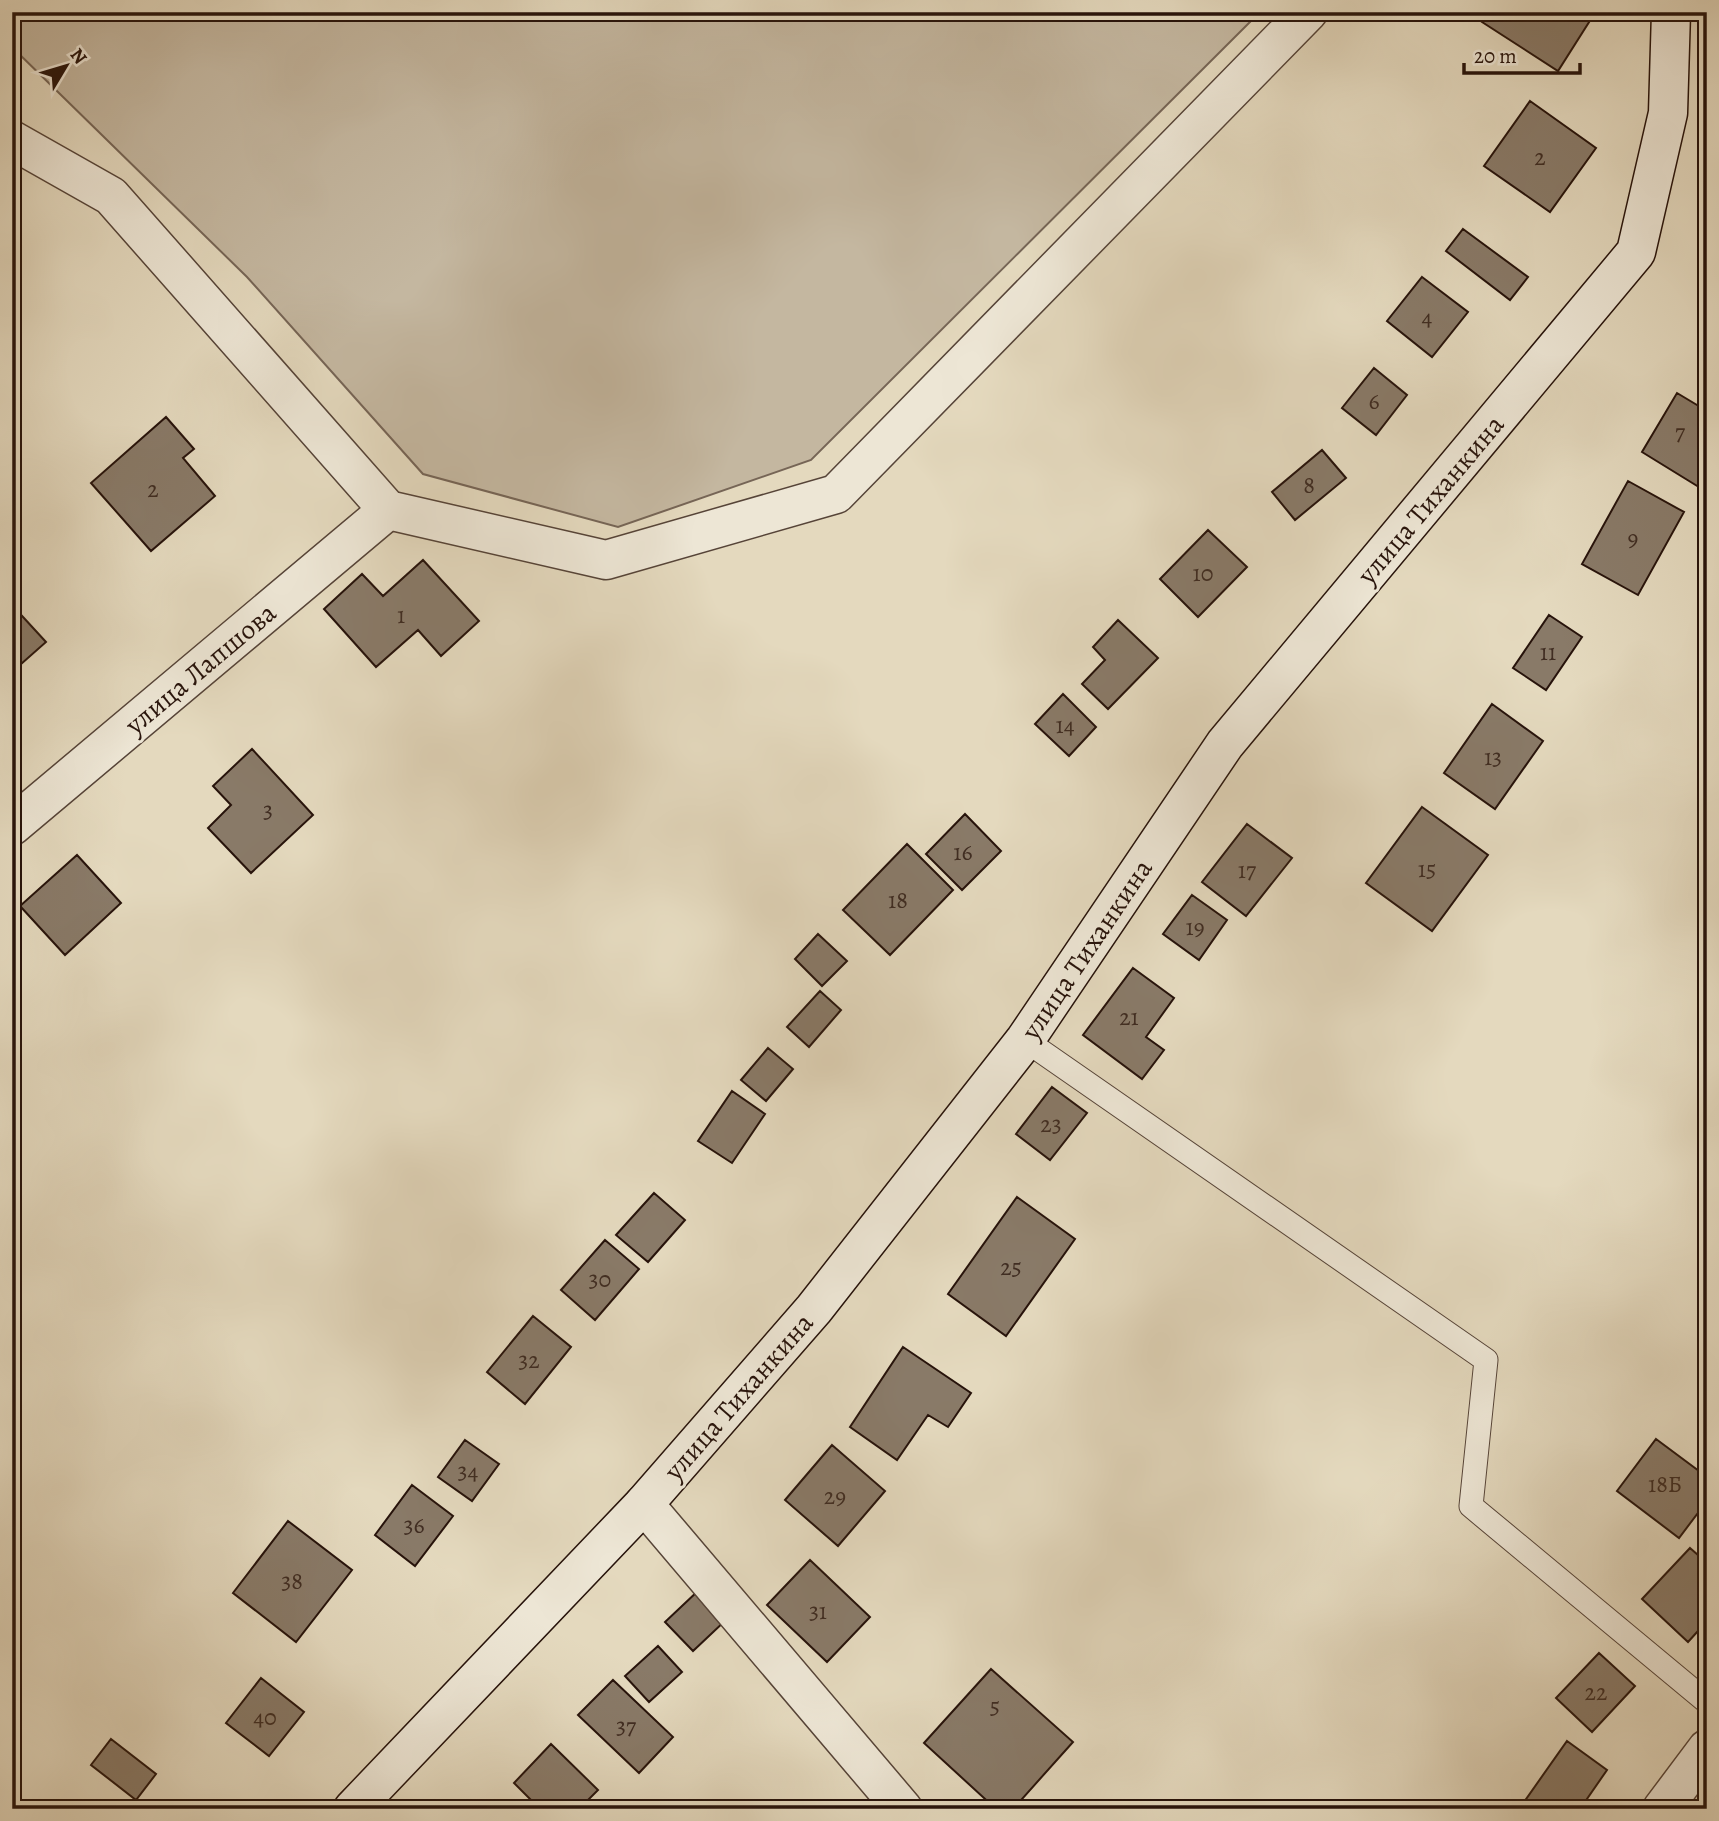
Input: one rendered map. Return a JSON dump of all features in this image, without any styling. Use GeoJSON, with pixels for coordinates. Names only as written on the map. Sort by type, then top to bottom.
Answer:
{"type":"FeatureCollection","features":[{"type":"Feature","properties":{"kind":"street"},"geometry":{"type":"LineString","coordinates":[[12,140],[111,196],[388,510],[606,560],[836,494],[1308,12]]}},
{"type":"Feature","properties":{"kind":"street","name":"улица Тиханкина"},"geometry":{"type":"LineString","coordinates":[[353,1809],[644,1504],[814,1309],[1025,1040],[1225,744],[1636,252],[1668,113],[1671,12]]}},
{"type":"Feature","properties":{"kind":"street","name":"улица Лапшова"},"geometry":{"type":"LineString","coordinates":[[12,826],[388,510]]}},
{"type":"Feature","properties":{"kind":"street"},"geometry":{"type":"LineString","coordinates":[[644,1504],[903,1809]]}},
{"type":"Feature","properties":{"kind":"street"},"geometry":{"type":"LineString","coordinates":[[1662,1809],[1707,1749]]}},
{"type":"Feature","properties":{"kind":"lane"},"geometry":{"type":"LineString","coordinates":[[1025,1040],[1486,1360],[1471,1506],[1707,1702]]}},
{"type":"Feature","properties":{"kind":"shaded area"},"geometry":{"type":"Polygon","coordinates":[[[12,12],[1260,12],[811,460],[618,527],[423,474],[247,277],[12,47],[12,12]]]}},
{"type":"Feature","properties":{"kind":"building"},"geometry":{"type":"Polygon","coordinates":[[[1488,12],[1581,12],[1591,19],[1558,71],[1482,22],[1488,12]]]}},
{"type":"Feature","properties":{"kind":"building"},"geometry":{"type":"Polygon","coordinates":[[[1530,101],[1596,148],[1550,212],[1484,166],[1530,101]]]}},
{"type":"Feature","properties":{"kind":"building"},"geometry":{"type":"Polygon","coordinates":[[[1463,229],[1528,277],[1510,300],[1446,251],[1463,229]]]}},
{"type":"Feature","properties":{"kind":"building"},"geometry":{"type":"Polygon","coordinates":[[[1422,277],[1468,312],[1432,357],[1387,321],[1422,277]]]}},
{"type":"Feature","properties":{"kind":"building"},"geometry":{"type":"Polygon","coordinates":[[[1374,368],[1407,395],[1376,435],[1342,408],[1374,368]]]}},
{"type":"Feature","properties":{"kind":"building"},"geometry":{"type":"Polygon","coordinates":[[[1677,393],[1707,411],[1707,492],[1642,452],[1677,393]]]}},
{"type":"Feature","properties":{"kind":"building"},"geometry":{"type":"Polygon","coordinates":[[[166,417],[194,449],[183,458],[215,496],[151,551],[91,483],[166,417]]]}},
{"type":"Feature","properties":{"kind":"building"},"geometry":{"type":"Polygon","coordinates":[[[1322,450],[1346,478],[1295,520],[1272,492],[1322,450]]]}},
{"type":"Feature","properties":{"kind":"building"},"geometry":{"type":"Polygon","coordinates":[[[1628,481],[1684,512],[1638,595],[1582,564],[1628,481]]]}},
{"type":"Feature","properties":{"kind":"building"},"geometry":{"type":"Polygon","coordinates":[[[1208,530],[1247,567],[1198,617],[1160,579],[1208,530]]]}},
{"type":"Feature","properties":{"kind":"building"},"geometry":{"type":"Polygon","coordinates":[[[423,560],[479,621],[441,656],[418,630],[376,667],[324,609],[362,574],[383,596],[423,560]]]}},
{"type":"Feature","properties":{"kind":"building"},"geometry":{"type":"Polygon","coordinates":[[[12,605],[46,642],[12,672],[12,605]]]}},
{"type":"Feature","properties":{"kind":"building"},"geometry":{"type":"Polygon","coordinates":[[[1549,615],[1582,637],[1546,690],[1513,668],[1549,615]]]}},
{"type":"Feature","properties":{"kind":"building"},"geometry":{"type":"Polygon","coordinates":[[[1118,620],[1158,658],[1108,709],[1082,684],[1105,660],[1093,647],[1118,620]]]}},
{"type":"Feature","properties":{"kind":"building"},"geometry":{"type":"Polygon","coordinates":[[[1063,694],[1096,727],[1069,756],[1035,724],[1063,694]]]}},
{"type":"Feature","properties":{"kind":"building"},"geometry":{"type":"Polygon","coordinates":[[[1492,704],[1543,741],[1495,809],[1444,773],[1492,704]]]}},
{"type":"Feature","properties":{"kind":"building"},"geometry":{"type":"Polygon","coordinates":[[[252,749],[313,815],[251,873],[208,828],[231,805],[213,786],[252,749]]]}},
{"type":"Feature","properties":{"kind":"building"},"geometry":{"type":"Polygon","coordinates":[[[1422,807],[1488,855],[1432,931],[1366,883],[1422,807]]]}},
{"type":"Feature","properties":{"kind":"building"},"geometry":{"type":"Polygon","coordinates":[[[965,814],[1001,851],[962,890],[926,854],[965,814]]]}},
{"type":"Feature","properties":{"kind":"building"},"geometry":{"type":"Polygon","coordinates":[[[1247,824],[1292,858],[1246,916],[1202,882],[1247,824]]]}},
{"type":"Feature","properties":{"kind":"building"},"geometry":{"type":"Polygon","coordinates":[[[907,844],[953,890],[890,955],[843,910],[907,844]]]}},
{"type":"Feature","properties":{"kind":"building"},"geometry":{"type":"Polygon","coordinates":[[[77,855],[121,903],[65,955],[20,906],[77,855]]]}},
{"type":"Feature","properties":{"kind":"building"},"geometry":{"type":"Polygon","coordinates":[[[1192,895],[1227,920],[1199,960],[1163,934],[1192,895]]]}},
{"type":"Feature","properties":{"kind":"building"},"geometry":{"type":"Polygon","coordinates":[[[818,934],[847,961],[822,986],[795,959],[818,934]]]}},
{"type":"Feature","properties":{"kind":"building"},"geometry":{"type":"Polygon","coordinates":[[[1133,968],[1174,998],[1146,1037],[1164,1050],[1142,1079],[1083,1035],[1133,968]]]}},
{"type":"Feature","properties":{"kind":"building"},"geometry":{"type":"Polygon","coordinates":[[[820,991],[841,1010],[809,1047],[787,1027],[820,991]]]}},
{"type":"Feature","properties":{"kind":"building"},"geometry":{"type":"Polygon","coordinates":[[[768,1048],[793,1069],[766,1101],[741,1080],[768,1048]]]}},
{"type":"Feature","properties":{"kind":"building"},"geometry":{"type":"Polygon","coordinates":[[[1052,1087],[1087,1113],[1050,1160],[1016,1134],[1052,1087]]]}},
{"type":"Feature","properties":{"kind":"building"},"geometry":{"type":"Polygon","coordinates":[[[732,1091],[765,1114],[732,1163],[698,1141],[732,1091]]]}},
{"type":"Feature","properties":{"kind":"building"},"geometry":{"type":"Polygon","coordinates":[[[654,1193],[685,1220],[648,1262],[616,1235],[654,1193]]]}},
{"type":"Feature","properties":{"kind":"building"},"geometry":{"type":"Polygon","coordinates":[[[1017,1197],[1075,1239],[1006,1336],[948,1294],[1017,1197]]]}},
{"type":"Feature","properties":{"kind":"building"},"geometry":{"type":"Polygon","coordinates":[[[605,1240],[639,1269],[595,1320],[561,1290],[605,1240]]]}},
{"type":"Feature","properties":{"kind":"building"},"geometry":{"type":"Polygon","coordinates":[[[533,1316],[571,1347],[525,1404],[487,1372],[533,1316]]]}},
{"type":"Feature","properties":{"kind":"building"},"geometry":{"type":"Polygon","coordinates":[[[903,1347],[971,1393],[948,1427],[928,1415],[897,1460],[850,1427],[903,1347]]]}},
{"type":"Feature","properties":{"kind":"building"},"geometry":{"type":"Polygon","coordinates":[[[1656,1439],[1707,1477],[1707,1501],[1679,1538],[1617,1491],[1656,1439]]]}},
{"type":"Feature","properties":{"kind":"building"},"geometry":{"type":"Polygon","coordinates":[[[465,1440],[499,1464],[472,1501],[438,1477],[465,1440]]]}},
{"type":"Feature","properties":{"kind":"building"},"geometry":{"type":"Polygon","coordinates":[[[832,1445],[885,1491],[838,1546],[785,1500],[832,1445]]]}},
{"type":"Feature","properties":{"kind":"building"},"geometry":{"type":"Polygon","coordinates":[[[412,1485],[453,1516],[415,1566],[375,1535],[412,1485]]]}},
{"type":"Feature","properties":{"kind":"building"},"geometry":{"type":"Polygon","coordinates":[[[288,1521],[352,1570],[296,1642],[233,1593],[288,1521]]]}},
{"type":"Feature","properties":{"kind":"building"},"geometry":{"type":"Polygon","coordinates":[[[1690,1548],[1707,1563],[1707,1621],[1688,1642],[1642,1599],[1690,1548]]]}},
{"type":"Feature","properties":{"kind":"building"},"geometry":{"type":"Polygon","coordinates":[[[810,1560],[870,1617],[827,1662],[767,1605],[810,1560]]]}},
{"type":"Feature","properties":{"kind":"building"},"geometry":{"type":"Polygon","coordinates":[[[699,1590],[727,1619],[693,1651],[665,1622],[699,1590]]]}},
{"type":"Feature","properties":{"kind":"building"},"geometry":{"type":"Polygon","coordinates":[[[658,1646],[682,1672],[649,1702],[625,1676],[658,1646]]]}},
{"type":"Feature","properties":{"kind":"building"},"geometry":{"type":"Polygon","coordinates":[[[1599,1653],[1635,1686],[1592,1732],[1556,1698],[1599,1653]]]}},
{"type":"Feature","properties":{"kind":"building"},"geometry":{"type":"Polygon","coordinates":[[[991,1669],[1073,1742],[1013,1809],[996,1809],[924,1743],[991,1669]]]}},
{"type":"Feature","properties":{"kind":"building"},"geometry":{"type":"Polygon","coordinates":[[[261,1678],[304,1712],[269,1756],[226,1723],[261,1678]]]}},
{"type":"Feature","properties":{"kind":"building"},"geometry":{"type":"Polygon","coordinates":[[[613,1680],[673,1737],[639,1773],[578,1715],[613,1680]]]}},
{"type":"Feature","properties":{"kind":"building"},"geometry":{"type":"Polygon","coordinates":[[[111,1739],[156,1774],[136,1800],[91,1765],[111,1739]]]}},
{"type":"Feature","properties":{"kind":"building"},"geometry":{"type":"Polygon","coordinates":[[[1567,1741],[1607,1770],[1580,1809],[1519,1809],[1567,1741]]]}},
{"type":"Feature","properties":{"kind":"building"},"geometry":{"type":"Polygon","coordinates":[[[551,1744],[598,1790],[579,1809],[540,1809],[514,1783],[551,1744]]]}}]}
